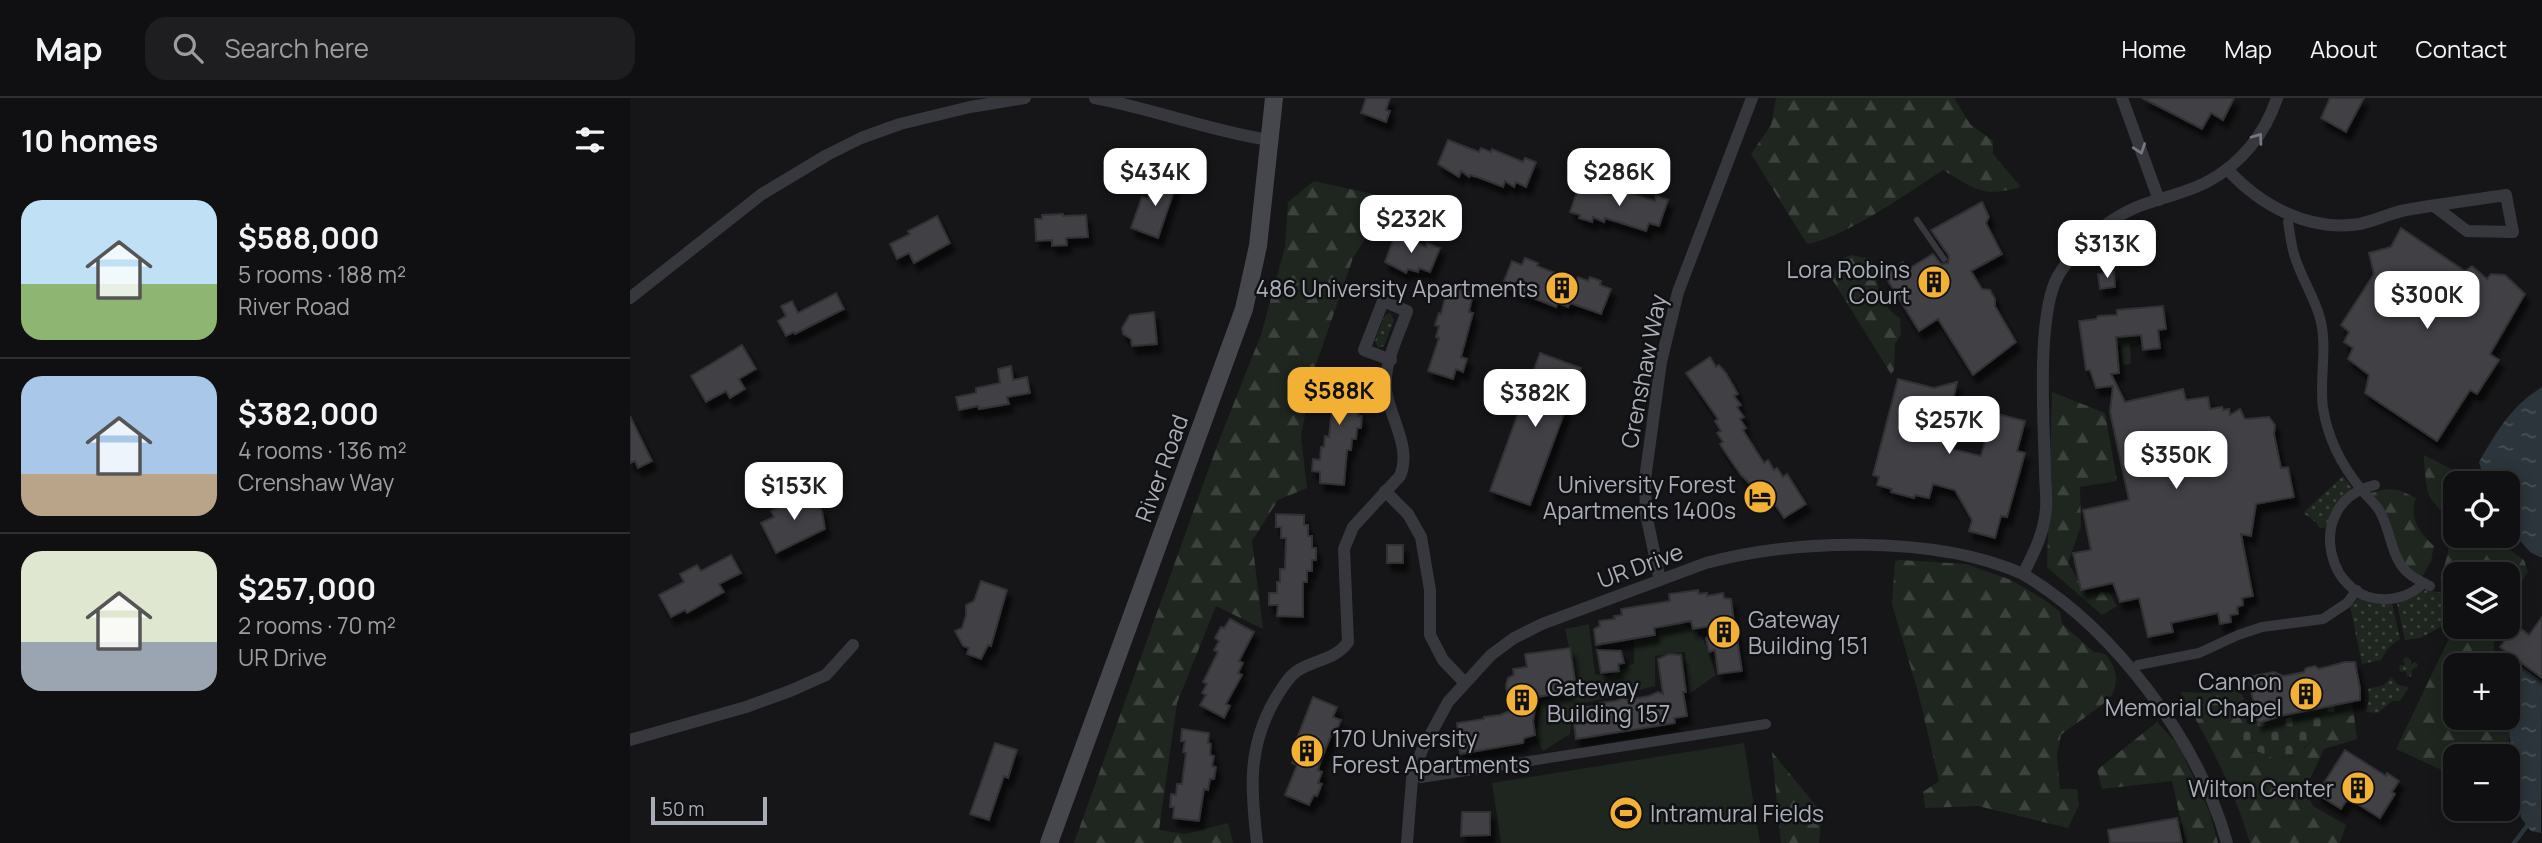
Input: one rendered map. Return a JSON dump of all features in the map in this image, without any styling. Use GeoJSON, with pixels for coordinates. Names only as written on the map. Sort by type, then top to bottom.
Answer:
{"type":"FeatureCollection","features":[{"type":"Feature","properties":{"kind":"main road","name":"River Road"},"geometry":{"type":"LineString","coordinates":[[1049,843],[1244,309],[1258,246],[1274,98]]}},
{"type":"Feature","properties":{"kind":"street"},"geometry":{"type":"LineString","coordinates":[[630,299],[762,194],[827,155],[900,124],[970,107],[1025,98]]}},
{"type":"Feature","properties":{"kind":"street"},"geometry":{"type":"LineString","coordinates":[[1095,98],[1228,134],[1269,140]]}},
{"type":"Feature","properties":{"kind":"street","name":"Crenshaw Way"},"geometry":{"type":"LineString","coordinates":[[1660,580],[1646,514],[1645,479],[1661,362],[1678,292],[1752,98]]}},
{"type":"Feature","properties":{"kind":"street"},"geometry":{"type":"LineString","coordinates":[[2122,98],[2159,200]]}},
{"type":"Feature","properties":{"kind":"street"},"geometry":{"type":"LineString","coordinates":[[2024,574],[2038,544],[2046,508],[2044,339],[2052,290],[2065,265],[2090,238],[2127,212],[2206,183],[2227,169],[2257,140],[2270,118],[2277,98]]}},
{"type":"Feature","properties":{"kind":"street"},"geometry":{"type":"LineString","coordinates":[[2227,169],[2240,183],[2267,202],[2286,213],[2318,225],[2344,226],[2402,211],[2434,206],[2506,195],[2513,232],[2467,231],[2434,206]]}},
{"type":"Feature","properties":{"kind":"street"},"geometry":{"type":"LineString","coordinates":[[2288,222],[2294,254],[2321,321],[2324,354],[2321,390],[2327,425],[2337,453],[2361,489],[2374,502],[2387,524],[2393,549],[2402,566],[2427,584],[2414,591],[2386,599],[2357,590],[2344,579],[2334,565],[2329,544],[2330,532],[2339,507],[2361,489],[2375,485]]}},
{"type":"Feature","properties":{"kind":"street"},"geometry":{"type":"LineString","coordinates":[[1257,843],[1252,786],[1258,735],[1280,691],[1296,671],[1335,656],[1348,642],[1344,549],[1353,527],[1400,476],[1404,462],[1403,449],[1386,390],[1387,370],[1391,360],[1407,311],[1383,301],[1364,350],[1391,360]]}},
{"type":"Feature","properties":{"kind":"street"},"geometry":{"type":"LineString","coordinates":[[1385,491],[1416,524],[1421,537],[1430,590],[1430,635],[1443,660],[1464,682]]}},
{"type":"Feature","properties":{"kind":"street","name":"UR Drive"},"geometry":{"type":"LineString","coordinates":[[1407,843],[1412,779],[1422,750],[1448,702],[1491,655],[1529,630],[1727,557],[1774,551],[1861,546],[1924,548],[1987,560],[2024,574],[2064,602],[2115,651],[2170,722],[2197,768],[2227,843]]}},
{"type":"Feature","properties":{"kind":"street"},"geometry":{"type":"LineString","coordinates":[[2138,665],[2199,653],[2262,627],[2323,620],[2347,603],[2357,590]]}},
{"type":"Feature","properties":{"kind":"street"},"geometry":{"type":"LineString","coordinates":[[630,740],[746,707],[790,691],[826,674],[853,645]]}},
{"type":"Feature","properties":{"kind":"street"},"geometry":{"type":"LineString","coordinates":[[1421,778],[1766,724]]}},
{"type":"Feature","properties":{"kind":"lane"},"geometry":{"type":"LineString","coordinates":[[1917,220],[1944,260]]}},
{"type":"Feature","properties":{"kind":"green space"},"geometry":{"type":"Polygon","coordinates":[[[1776,98],[1954,98],[1970,124],[1993,141],[1993,154],[2021,187],[1997,192],[1980,190],[1943,170],[1858,224],[1823,240],[1807,244],[1751,154],[1771,125],[1776,98]]]}},
{"type":"Feature","properties":{"kind":"green space"},"geometry":{"type":"Polygon","coordinates":[[[1314,181],[1391,198],[1353,258],[1312,376],[1301,437],[1307,488],[1278,500],[1252,541],[1263,629],[1216,606],[1177,703],[1159,830],[1185,834],[1228,823],[1233,843],[1074,843],[1218,443],[1261,335],[1285,247],[1288,202],[1314,181]]]}},
{"type":"Feature","properties":{"kind":"green space"},"geometry":{"type":"Polygon","coordinates":[[[1852,255],[1871,259],[1883,300],[1900,318],[1901,334],[1895,344],[1894,370],[1891,374],[1832,279],[1840,259],[1852,255]]]}},
{"type":"Feature","properties":{"kind":"green space"},"geometry":{"type":"Polygon","coordinates":[[[1390,313],[1394,320],[1384,346],[1378,348],[1375,341],[1385,315],[1390,313]]]}},
{"type":"Feature","properties":{"kind":"green space"},"geometry":{"type":"Polygon","coordinates":[[[2137,335],[2138,343],[2130,344],[2131,364],[2123,365],[2121,345],[2112,345],[2111,338],[2137,335]]]}},
{"type":"Feature","properties":{"kind":"green space"},"geometry":{"type":"Polygon","coordinates":[[[2052,392],[2105,413],[2117,481],[2080,487],[2081,526],[2068,563],[2086,593],[2109,592],[2117,606],[2102,615],[2047,567],[2052,392]]]}},
{"type":"Feature","properties":{"kind":"green space"},"geometry":{"type":"Polygon","coordinates":[[[2424,455],[2455,471],[2443,471],[2443,514],[2428,493],[2424,455]]]}},
{"type":"Feature","properties":{"kind":"green space"},"geometry":{"type":"Polygon","coordinates":[[[2343,476],[2352,488],[2337,502],[2325,528],[2318,527],[2317,523],[2303,513],[2343,476]]]}},
{"type":"Feature","properties":{"kind":"green space"},"geometry":{"type":"Polygon","coordinates":[[[2386,489],[2399,490],[2416,498],[2414,518],[2424,536],[2434,546],[2431,561],[2422,577],[2410,572],[2403,562],[2370,493],[2386,489]]]}},
{"type":"Feature","properties":{"kind":"green space"},"geometry":{"type":"Polygon","coordinates":[[[2448,548],[2508,548],[2524,560],[2528,572],[2520,584],[2520,562],[2445,562],[2448,548]]]}},
{"type":"Feature","properties":{"kind":"green space"},"geometry":{"type":"Polygon","coordinates":[[[1895,561],[1966,564],[2011,580],[2060,612],[2062,624],[2094,652],[2105,654],[2109,659],[2116,679],[2111,696],[2061,735],[2057,755],[2060,789],[2077,789],[2079,805],[2068,828],[1978,806],[1925,808],[1923,792],[1939,781],[1918,692],[1892,604],[1895,561]]]}},
{"type":"Feature","properties":{"kind":"green space"},"geometry":{"type":"Polygon","coordinates":[[[2426,590],[2443,593],[2441,627],[2420,638],[2405,640],[2397,603],[2426,590]]]}},
{"type":"Feature","properties":{"kind":"green space"},"geometry":{"type":"Polygon","coordinates":[[[2359,598],[2377,603],[2392,603],[2400,639],[2389,647],[2381,660],[2362,664],[2350,606],[2359,598]]]}},
{"type":"Feature","properties":{"kind":"green space"},"geometry":{"type":"Polygon","coordinates":[[[1664,619],[1688,626],[1701,636],[1716,675],[1689,694],[1685,652],[1655,656],[1655,686],[1573,706],[1570,734],[1543,751],[1536,737],[1541,701],[1578,690],[1565,629],[1589,624],[1595,674],[1609,676],[1634,663],[1634,640],[1656,637],[1664,619]]]}},
{"type":"Feature","properties":{"kind":"green space"},"geometry":{"type":"Polygon","coordinates":[[[2449,639],[2494,639],[2494,653],[2443,653],[2443,730],[2508,730],[2508,744],[2443,744],[2443,771],[2396,749],[2449,639]]]}},
{"type":"Feature","properties":{"kind":"green space"},"geometry":{"type":"Polygon","coordinates":[[[2406,657],[2411,664],[2416,662],[2418,666],[2412,670],[2411,677],[2407,676],[2406,671],[2399,670],[2400,665],[2405,665],[2403,660],[2406,657]]]}},
{"type":"Feature","properties":{"kind":"green space"},"geometry":{"type":"Polygon","coordinates":[[[2391,677],[2398,685],[2409,687],[2400,701],[2392,701],[2378,713],[2366,712],[2368,689],[2384,685],[2391,677]]]}},
{"type":"Feature","properties":{"kind":"green space"},"geometry":{"type":"Polygon","coordinates":[[[2232,689],[2243,695],[2247,724],[2238,725],[2244,753],[2259,752],[2276,759],[2292,756],[2305,749],[2311,740],[2328,733],[2344,716],[2354,715],[2357,739],[2324,749],[2305,790],[2313,806],[2346,825],[2340,843],[2250,843],[2220,766],[2180,692],[2210,693],[2232,689]]]}},
{"type":"Feature","properties":{"kind":"green space"},"geometry":{"type":"Polygon","coordinates":[[[2348,701],[2352,703],[2354,715],[2344,716],[2328,733],[2311,740],[2300,754],[2276,759],[2259,752],[2243,753],[2238,725],[2258,723],[2348,701]]]}},
{"type":"Feature","properties":{"kind":"green space"},"geometry":{"type":"Polygon","coordinates":[[[2157,722],[2179,746],[2210,813],[2218,843],[2186,843],[2172,781],[2102,789],[2097,770],[2157,722]]]}},
{"type":"Feature","properties":{"kind":"green space","name":"Intramural Fields"},"geometry":{"type":"Polygon","coordinates":[[[1744,743],[1760,843],[1501,843],[1492,783],[1744,743]]]}},
{"type":"Feature","properties":{"kind":"green space"},"geometry":{"type":"Polygon","coordinates":[[[1772,752],[1822,813],[1819,843],[1781,843],[1772,752]]]}},
{"type":"Feature","properties":{"kind":"water"},"geometry":{"type":"Polygon","coordinates":[[[2542,387],[2542,558],[2530,552],[2520,541],[2520,471],[2482,471],[2479,462],[2513,411],[2542,387]]]}},
{"type":"Feature","properties":{"kind":"water"},"geometry":{"type":"Polygon","coordinates":[[[2520,665],[2542,681],[2541,833],[2531,831],[2521,818],[2520,744],[2511,744],[2509,730],[2520,730],[2520,665]]]}},
{"type":"Feature","properties":{"kind":"building"},"geometry":{"type":"Polygon","coordinates":[[[1366,98],[1390,98],[1386,110],[1390,111],[1386,122],[1361,113],[1366,98]]]}},
{"type":"Feature","properties":{"kind":"building"},"geometry":{"type":"Polygon","coordinates":[[[2142,98],[2234,98],[2223,120],[2211,113],[2202,129],[2142,98]]]}},
{"type":"Feature","properties":{"kind":"building"},"geometry":{"type":"Polygon","coordinates":[[[2330,98],[2364,98],[2346,132],[2321,118],[2330,98]]]}},
{"type":"Feature","properties":{"kind":"building"},"geometry":{"type":"Polygon","coordinates":[[[1448,140],[1479,152],[1481,148],[1491,152],[1492,149],[1523,162],[1525,158],[1536,162],[1526,187],[1516,182],[1514,187],[1505,181],[1503,187],[1470,175],[1469,177],[1461,171],[1459,177],[1438,164],[1448,140]]]}},
{"type":"Feature","properties":{"kind":"building"},"geometry":{"type":"Polygon","coordinates":[[[1157,175],[1177,182],[1158,238],[1131,228],[1142,197],[1148,199],[1157,175]]]}},
{"type":"Feature","properties":{"kind":"building"},"geometry":{"type":"Polygon","coordinates":[[[1579,186],[1610,195],[1611,192],[1621,196],[1623,191],[1655,201],[1656,196],[1668,200],[1659,226],[1649,223],[1646,231],[1605,218],[1604,222],[1593,217],[1592,222],[1570,212],[1579,186]]]}},
{"type":"Feature","properties":{"kind":"building","name":"Lora Robins Court"},"geometry":{"type":"Polygon","coordinates":[[[1982,202],[1989,217],[1986,223],[2002,254],[1971,271],[1982,289],[1990,290],[1995,306],[2016,342],[1973,375],[1938,319],[1919,331],[1885,276],[1903,262],[1908,269],[1933,254],[1941,264],[1948,263],[1949,256],[1931,230],[1982,202]]]}},
{"type":"Feature","properties":{"kind":"building"},"geometry":{"type":"Polygon","coordinates":[[[1042,215],[1086,215],[1088,237],[1066,238],[1067,245],[1052,246],[1052,240],[1036,241],[1035,219],[1042,219],[1042,215]]]}},
{"type":"Feature","properties":{"kind":"building"},"geometry":{"type":"Polygon","coordinates":[[[937,216],[950,243],[914,263],[909,253],[897,259],[890,244],[937,216]]]}},
{"type":"Feature","properties":{"kind":"building"},"geometry":{"type":"Polygon","coordinates":[[[2401,228],[2465,271],[2472,266],[2487,279],[2491,274],[2505,275],[2525,294],[2490,354],[2499,360],[2477,394],[2470,390],[2437,441],[2365,393],[2369,375],[2348,359],[2353,348],[2344,342],[2349,332],[2341,325],[2374,274],[2369,253],[2391,247],[2401,228]]]}},
{"type":"Feature","properties":{"kind":"building"},"geometry":{"type":"Polygon","coordinates":[[[1395,235],[1426,247],[1427,243],[1440,248],[1430,272],[1419,268],[1418,272],[1408,269],[1406,273],[1385,262],[1395,235]]]}},
{"type":"Feature","properties":{"kind":"building","name":"486 University Apartments"},"geometry":{"type":"Polygon","coordinates":[[[1525,258],[1538,263],[1537,266],[1576,281],[1578,277],[1588,281],[1590,277],[1601,281],[1600,285],[1611,289],[1601,314],[1570,303],[1568,307],[1558,303],[1556,307],[1502,286],[1512,261],[1522,265],[1525,258]]]}},
{"type":"Feature","properties":{"kind":"building"},"geometry":{"type":"Polygon","coordinates":[[[2114,272],[2115,287],[2100,289],[2098,274],[2114,272]]]}},
{"type":"Feature","properties":{"kind":"building"},"geometry":{"type":"Polygon","coordinates":[[[1448,286],[1473,294],[1469,312],[1473,313],[1461,357],[1467,359],[1463,372],[1456,369],[1453,379],[1428,371],[1439,338],[1436,337],[1439,326],[1435,325],[1439,313],[1441,314],[1448,286]]]}},
{"type":"Feature","properties":{"kind":"building"},"geometry":{"type":"Polygon","coordinates":[[[836,293],[844,309],[786,336],[778,321],[786,316],[781,306],[792,301],[798,313],[836,293]]]}},
{"type":"Feature","properties":{"kind":"building"},"geometry":{"type":"Polygon","coordinates":[[[2163,306],[2166,329],[2158,330],[2160,348],[2143,350],[2141,335],[2116,337],[2119,373],[2111,374],[2125,402],[2183,389],[2186,400],[2208,397],[2210,409],[2229,409],[2230,415],[2240,409],[2245,419],[2269,417],[2275,425],[2274,434],[2281,468],[2288,467],[2294,497],[2256,504],[2251,536],[2241,534],[2253,596],[2242,598],[2243,605],[2237,607],[2238,614],[2230,615],[2231,622],[2220,624],[2218,613],[2171,623],[2173,632],[2148,637],[2139,598],[2120,602],[2113,583],[2081,590],[2073,553],[2091,550],[2083,510],[2129,500],[2110,412],[2113,386],[2096,388],[2090,370],[2086,370],[2079,321],[2117,315],[2117,310],[2163,306]]]}},
{"type":"Feature","properties":{"kind":"building"},"geometry":{"type":"Polygon","coordinates":[[[1154,312],[1157,344],[1132,346],[1131,339],[1123,334],[1122,328],[1130,315],[1154,312]]]}},
{"type":"Feature","properties":{"kind":"building"},"geometry":{"type":"Polygon","coordinates":[[[742,345],[756,369],[739,379],[745,389],[730,398],[726,391],[706,402],[691,376],[742,345]]]}},
{"type":"Feature","properties":{"kind":"building"},"geometry":{"type":"Polygon","coordinates":[[[1540,353],[1581,368],[1530,505],[1490,491],[1540,353]]]}},
{"type":"Feature","properties":{"kind":"building"},"geometry":{"type":"Polygon","coordinates":[[[1710,357],[1716,367],[1719,365],[1726,373],[1738,394],[1734,396],[1741,405],[1737,407],[1744,417],[1740,419],[1746,428],[1743,430],[1764,463],[1768,460],[1774,470],[1777,468],[1783,477],[1787,474],[1806,504],[1784,518],[1772,500],[1762,493],[1757,483],[1752,486],[1727,455],[1717,433],[1721,431],[1715,421],[1718,419],[1686,373],[1710,357]]]}},
{"type":"Feature","properties":{"kind":"building"},"geometry":{"type":"Polygon","coordinates":[[[1011,366],[1013,380],[1027,377],[1030,393],[1007,397],[1009,404],[959,410],[956,397],[976,393],[976,388],[1000,383],[998,369],[1011,366]]]}},
{"type":"Feature","properties":{"kind":"building"},"geometry":{"type":"Polygon","coordinates":[[[1331,369],[1356,371],[1353,405],[1359,405],[1358,416],[1362,416],[1361,428],[1357,428],[1356,439],[1352,439],[1351,450],[1347,450],[1344,485],[1320,483],[1320,472],[1312,471],[1313,459],[1320,460],[1325,436],[1329,437],[1332,405],[1327,405],[1328,394],[1321,393],[1322,380],[1330,381],[1331,369]]]}},
{"type":"Feature","properties":{"kind":"building"},"geometry":{"type":"Polygon","coordinates":[[[1898,379],[1934,388],[1957,382],[1943,447],[1981,456],[1993,413],[2025,421],[2017,451],[2025,453],[2007,517],[2001,516],[1995,538],[1969,531],[1972,520],[1955,490],[1933,484],[1929,498],[1915,495],[1914,498],[1877,485],[1879,477],[1873,475],[1898,379]]]}},
{"type":"Feature","properties":{"kind":"building"},"geometry":{"type":"Polygon","coordinates":[[[630,416],[652,461],[638,468],[635,461],[630,463],[630,416]]]}},
{"type":"Feature","properties":{"kind":"building"},"geometry":{"type":"Polygon","coordinates":[[[809,491],[822,511],[825,529],[776,553],[761,523],[774,517],[771,511],[809,491]]]}},
{"type":"Feature","properties":{"kind":"building"},"geometry":{"type":"Polygon","coordinates":[[[1276,514],[1304,515],[1308,536],[1312,536],[1312,548],[1316,548],[1312,571],[1307,571],[1307,582],[1303,582],[1303,617],[1277,616],[1278,605],[1269,605],[1269,593],[1277,593],[1280,569],[1285,569],[1286,538],[1281,538],[1281,527],[1276,527],[1276,514]]]}},
{"type":"Feature","properties":{"kind":"building"},"geometry":{"type":"Polygon","coordinates":[[[1387,545],[1403,545],[1403,563],[1387,563],[1387,545]]]}},
{"type":"Feature","properties":{"kind":"building"},"geometry":{"type":"Polygon","coordinates":[[[731,555],[741,573],[719,584],[724,592],[687,613],[685,610],[671,617],[659,595],[684,582],[680,574],[697,565],[701,571],[731,555]]]}},
{"type":"Feature","properties":{"kind":"building"},"geometry":{"type":"Polygon","coordinates":[[[981,581],[1007,590],[991,646],[988,645],[981,659],[967,654],[969,648],[963,646],[955,631],[962,628],[966,605],[974,601],[981,581]]]}},
{"type":"Feature","properties":{"kind":"building"},"geometry":{"type":"Polygon","coordinates":[[[1698,590],[1699,594],[1707,593],[1707,596],[1723,593],[1724,598],[1731,599],[1734,622],[1693,629],[1691,621],[1654,628],[1655,635],[1596,645],[1594,629],[1600,626],[1599,621],[1615,619],[1614,616],[1622,615],[1621,609],[1670,601],[1669,594],[1698,590]]]}},
{"type":"Feature","properties":{"kind":"building"},"geometry":{"type":"Polygon","coordinates":[[[2542,617],[2542,678],[2520,662],[2520,653],[2508,653],[2500,647],[2506,639],[2520,639],[2520,628],[2529,635],[2542,617]]]}},
{"type":"Feature","properties":{"kind":"building"},"geometry":{"type":"Polygon","coordinates":[[[1230,619],[1254,632],[1239,661],[1243,663],[1238,673],[1242,675],[1226,704],[1230,706],[1224,718],[1200,705],[1206,695],[1202,693],[1207,684],[1203,682],[1218,652],[1214,650],[1219,641],[1215,638],[1221,627],[1224,628],[1230,619]]]}},
{"type":"Feature","properties":{"kind":"building"},"geometry":{"type":"Polygon","coordinates":[[[1735,625],[1742,671],[1718,674],[1715,650],[1709,652],[1706,638],[1735,625]]]}},
{"type":"Feature","properties":{"kind":"building","name":"Gateway Building 157"},"geometry":{"type":"Polygon","coordinates":[[[1570,648],[1575,681],[1567,682],[1569,692],[1537,697],[1533,721],[1535,735],[1524,738],[1523,743],[1460,754],[1457,723],[1510,711],[1506,685],[1508,678],[1514,675],[1513,669],[1527,667],[1525,654],[1570,648]]]}},
{"type":"Feature","properties":{"kind":"building"},"geometry":{"type":"Polygon","coordinates":[[[1597,650],[1621,651],[1624,663],[1618,664],[1619,671],[1601,673],[1597,650]]]}},
{"type":"Feature","properties":{"kind":"building"},"geometry":{"type":"Polygon","coordinates":[[[1669,654],[1681,655],[1687,716],[1674,718],[1675,723],[1576,739],[1572,708],[1600,706],[1600,703],[1624,697],[1627,700],[1658,692],[1663,694],[1658,659],[1669,654]]]}},
{"type":"Feature","properties":{"kind":"building","name":"Cannon Memorial Chapel"},"geometry":{"type":"Polygon","coordinates":[[[2355,662],[2360,700],[2258,723],[2248,677],[2274,672],[2283,676],[2304,672],[2306,668],[2315,666],[2319,669],[2355,662]]]}},
{"type":"Feature","properties":{"kind":"building","name":"170 University Forest Apartments"},"geometry":{"type":"Polygon","coordinates":[[[1313,697],[1337,707],[1333,717],[1341,720],[1336,732],[1333,731],[1318,770],[1322,772],[1318,783],[1322,784],[1309,805],[1285,795],[1297,765],[1292,763],[1296,752],[1292,751],[1313,697]]]}},
{"type":"Feature","properties":{"kind":"building"},"geometry":{"type":"Polygon","coordinates":[[[1182,729],[1209,733],[1210,755],[1214,756],[1214,779],[1210,779],[1208,790],[1204,789],[1199,821],[1173,818],[1174,807],[1170,807],[1171,794],[1176,795],[1177,784],[1182,784],[1186,753],[1183,752],[1185,741],[1181,741],[1182,729]]]}},
{"type":"Feature","properties":{"kind":"building"},"geometry":{"type":"Polygon","coordinates":[[[995,743],[1017,750],[1008,778],[1004,776],[989,820],[970,814],[995,743]]]}},
{"type":"Feature","properties":{"kind":"building","name":"Wilton Center"},"geometry":{"type":"Polygon","coordinates":[[[2345,750],[2386,776],[2387,773],[2399,781],[2392,792],[2395,794],[2380,818],[2348,798],[2341,809],[2317,794],[2345,750]]]}},
{"type":"Feature","properties":{"kind":"building"},"geometry":{"type":"Polygon","coordinates":[[[1462,812],[1490,812],[1490,835],[1461,836],[1462,812]]]}},
{"type":"Feature","properties":{"kind":"building"},"geometry":{"type":"Polygon","coordinates":[[[2177,818],[2182,843],[2110,843],[2108,830],[2177,818]]]}},
{"type":"Feature","properties":{"kind":"waterway"},"geometry":{"type":"LineString","coordinates":[[2514,843],[2530,822]]}},
{"type":"Feature","properties":{"kind":"place","name":"Lora Robins Court"},"geometry":{"type":"Point","coordinates":[1934,282]}},
{"type":"Feature","properties":{"kind":"place","name":"486 University Apartments"},"geometry":{"type":"Point","coordinates":[1562,288]}},
{"type":"Feature","properties":{"kind":"place","name":"University Forest Apartments 1400s"},"geometry":{"type":"Point","coordinates":[1760,497]}},
{"type":"Feature","properties":{"kind":"place","name":"Gateway Building 151"},"geometry":{"type":"Point","coordinates":[1724,632]}},
{"type":"Feature","properties":{"kind":"place","name":"Cannon Memorial Chapel"},"geometry":{"type":"Point","coordinates":[2306,694]}},
{"type":"Feature","properties":{"kind":"place","name":"Gateway Building 157"},"geometry":{"type":"Point","coordinates":[1522,700]}},
{"type":"Feature","properties":{"kind":"place","name":"170 University Forest Apartments"},"geometry":{"type":"Point","coordinates":[1307,751]}},
{"type":"Feature","properties":{"kind":"place","name":"Wilton Center"},"geometry":{"type":"Point","coordinates":[2358,788]}},
{"type":"Feature","properties":{"kind":"place","name":"Intramural Fields"},"geometry":{"type":"Point","coordinates":[1626,813]}}]}
